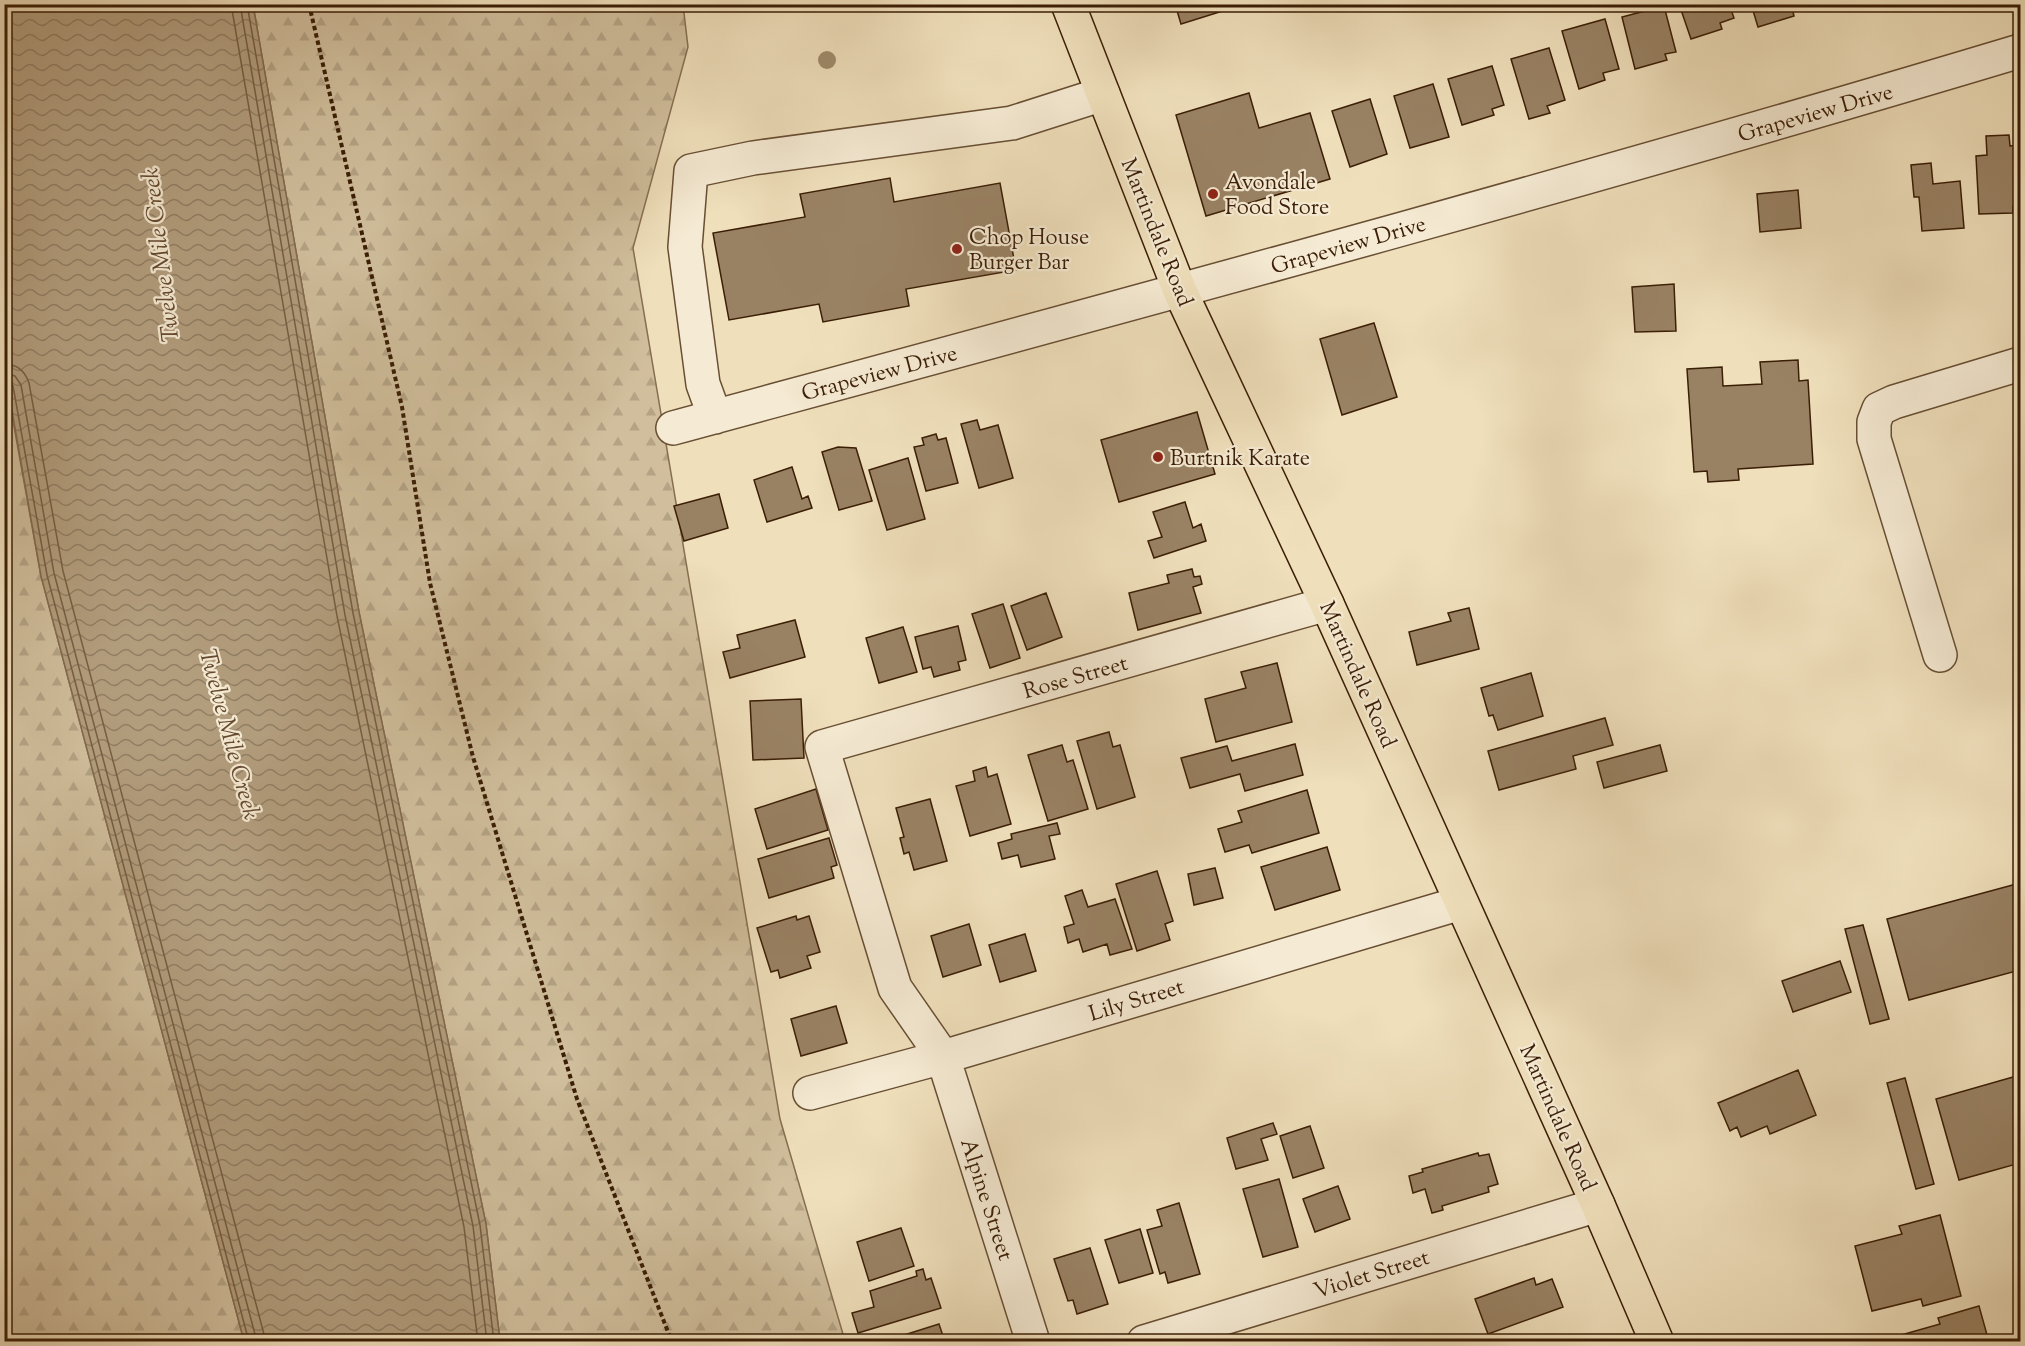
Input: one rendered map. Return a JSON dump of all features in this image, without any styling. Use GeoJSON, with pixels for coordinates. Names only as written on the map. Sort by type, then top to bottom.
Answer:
{"type":"FeatureCollection","features":[{"type":"Feature","properties":{"kind":"main road","name":"Martindale Road"},"geometry":{"type":"LineString","coordinates":[[1068,4],[1180,291],[1328,604],[1657,1341]]}},
{"type":"Feature","properties":{"kind":"street","name":"Grapeview Drive"},"geometry":{"type":"LineString","coordinates":[[673,428],[1180,291],[1798,118],[2020,51]]}},
{"type":"Feature","properties":{"kind":"street"},"geometry":{"type":"LineString","coordinates":[[715,417],[702,384],[685,247],[691,171],[753,158],[1012,123],[1103,94]]}},
{"type":"Feature","properties":{"kind":"street"},"geometry":{"type":"LineString","coordinates":[[1940,655],[1874,439],[1874,422],[1879,409],[1894,402],[2020,364]]}},
{"type":"Feature","properties":{"kind":"street","name":"Rose Street"},"geometry":{"type":"LineString","coordinates":[[822,747],[1328,604]]}},
{"type":"Feature","properties":{"kind":"street","name":"Alpine Street"},"geometry":{"type":"LineString","coordinates":[[822,747],[895,988],[943,1057],[1033,1341]]}},
{"type":"Feature","properties":{"kind":"street","name":"Lily Street"},"geometry":{"type":"LineString","coordinates":[[810,1093],[943,1057],[1461,903]]}},
{"type":"Feature","properties":{"kind":"street","name":"Violet Street"},"geometry":{"type":"LineString","coordinates":[[1144,1341],[1598,1205]]}},
{"type":"Feature","properties":{"kind":"path"},"geometry":{"type":"LineString","coordinates":[[309,4],[402,407],[430,583],[473,757],[578,1099],[672,1341]]}},
{"type":"Feature","properties":{"kind":"green space"},"geometry":{"type":"Polygon","coordinates":[[[253,5],[683,5],[688,47],[633,248],[780,1119],[845,1341],[500,1341],[486,1224],[359,612],[253,5]]]}},
{"type":"Feature","properties":{"kind":"green space"},"geometry":{"type":"Polygon","coordinates":[[[4,371],[41,576],[244,1341],[5,1341],[4,371]]]}},
{"type":"Feature","properties":{"kind":"water","name":"Twelve Mile Creek"},"geometry":{"type":"Polygon","coordinates":[[[4,5],[253,5],[359,612],[486,1224],[500,1341],[244,1341],[41,576],[5,371],[4,5]]]}},
{"type":"Feature","properties":{"kind":"building"},"geometry":{"type":"Polygon","coordinates":[[[1175,4],[1242,4],[1242,5],[1181,24],[1175,4]]]}},
{"type":"Feature","properties":{"kind":"building"},"geometry":{"type":"Polygon","coordinates":[[[1679,4],[1729,4],[1734,18],[1720,23],[1722,29],[1691,39],[1679,4]]]}},
{"type":"Feature","properties":{"kind":"building"},"geometry":{"type":"Polygon","coordinates":[[[1751,4],[1791,4],[1794,16],[1758,27],[1751,4]]]}},
{"type":"Feature","properties":{"kind":"building"},"geometry":{"type":"Polygon","coordinates":[[[1815,4],[1838,4],[1818,11],[1815,4]]]}},
{"type":"Feature","properties":{"kind":"building"},"geometry":{"type":"Polygon","coordinates":[[[1664,6],[1676,52],[1665,54],[1667,60],[1635,69],[1622,17],[1664,6]]]}},
{"type":"Feature","properties":{"kind":"building"},"geometry":{"type":"Polygon","coordinates":[[[1605,19],[1619,69],[1603,73],[1605,80],[1579,89],[1562,31],[1605,19]]]}},
{"type":"Feature","properties":{"kind":"building"},"geometry":{"type":"Polygon","coordinates":[[[1549,48],[1565,100],[1547,106],[1550,113],[1529,119],[1511,59],[1549,48]]]}},
{"type":"Feature","properties":{"kind":"building"},"geometry":{"type":"Polygon","coordinates":[[[1492,66],[1504,105],[1492,109],[1494,115],[1462,125],[1448,79],[1492,66]]]}},
{"type":"Feature","properties":{"kind":"building"},"geometry":{"type":"Polygon","coordinates":[[[1433,84],[1449,137],[1410,148],[1394,96],[1433,84]]]}},
{"type":"Feature","properties":{"kind":"building"},"geometry":{"type":"Polygon","coordinates":[[[1249,93],[1259,128],[1310,113],[1330,179],[1206,216],[1176,115],[1249,93]]]}},
{"type":"Feature","properties":{"kind":"building"},"geometry":{"type":"Polygon","coordinates":[[[1370,99],[1387,154],[1350,167],[1332,111],[1370,99]]]}},
{"type":"Feature","properties":{"kind":"building"},"geometry":{"type":"Polygon","coordinates":[[[2009,135],[2010,146],[2020,145],[2020,206],[2013,206],[2013,213],[1979,214],[1976,156],[1987,155],[1986,136],[2009,135]]]}},
{"type":"Feature","properties":{"kind":"building"},"geometry":{"type":"Polygon","coordinates":[[[1931,163],[1933,184],[1960,181],[1964,228],[1922,231],[1919,197],[1914,197],[1911,165],[1931,163]]]}},
{"type":"Feature","properties":{"kind":"building"},"geometry":{"type":"Polygon","coordinates":[[[890,178],[894,202],[1000,183],[1016,270],[906,289],[909,306],[823,322],[819,304],[729,320],[713,233],[805,217],[800,194],[890,178]]]}},
{"type":"Feature","properties":{"kind":"building"},"geometry":{"type":"Polygon","coordinates":[[[1798,190],[1801,228],[1760,232],[1757,194],[1798,190]]]}},
{"type":"Feature","properties":{"kind":"building"},"geometry":{"type":"Polygon","coordinates":[[[1674,284],[1676,331],[1635,332],[1632,287],[1674,284]]]}},
{"type":"Feature","properties":{"kind":"building"},"geometry":{"type":"Polygon","coordinates":[[[1374,323],[1397,397],[1342,415],[1320,339],[1374,323]]]}},
{"type":"Feature","properties":{"kind":"building"},"geometry":{"type":"Polygon","coordinates":[[[1798,360],[1799,381],[1808,380],[1813,464],[1738,469],[1739,480],[1708,482],[1707,471],[1694,472],[1687,369],[1722,367],[1723,386],[1762,384],[1760,362],[1798,360]]]}},
{"type":"Feature","properties":{"kind":"building","name":"Burtnik Karate"},"geometry":{"type":"Polygon","coordinates":[[[1197,412],[1215,474],[1119,502],[1101,440],[1197,412]]]}},
{"type":"Feature","properties":{"kind":"building"},"geometry":{"type":"Polygon","coordinates":[[[977,420],[980,430],[998,425],[1013,478],[979,488],[961,424],[977,420]]]}},
{"type":"Feature","properties":{"kind":"building"},"geometry":{"type":"Polygon","coordinates":[[[936,434],[938,440],[946,438],[958,483],[926,491],[914,447],[924,445],[922,438],[936,434]]]}},
{"type":"Feature","properties":{"kind":"building"},"geometry":{"type":"Polygon","coordinates":[[[838,447],[856,448],[872,501],[839,510],[822,452],[838,447]]]}},
{"type":"Feature","properties":{"kind":"building"},"geometry":{"type":"Polygon","coordinates":[[[908,458],[925,519],[887,530],[869,470],[908,458]]]}},
{"type":"Feature","properties":{"kind":"building"},"geometry":{"type":"Polygon","coordinates":[[[792,467],[802,499],[808,496],[812,508],[767,522],[754,480],[792,467]]]}},
{"type":"Feature","properties":{"kind":"building"},"geometry":{"type":"Polygon","coordinates":[[[719,494],[728,528],[684,541],[674,506],[719,494]]]}},
{"type":"Feature","properties":{"kind":"building"},"geometry":{"type":"Polygon","coordinates":[[[1185,502],[1193,528],[1201,524],[1206,541],[1154,558],[1148,541],[1162,537],[1153,512],[1185,502]]]}},
{"type":"Feature","properties":{"kind":"building"},"geometry":{"type":"Polygon","coordinates":[[[1192,569],[1194,577],[1200,576],[1202,584],[1193,587],[1201,613],[1138,630],[1129,593],[1169,583],[1167,575],[1192,569]]]}},
{"type":"Feature","properties":{"kind":"building"},"geometry":{"type":"Polygon","coordinates":[[[1046,593],[1062,637],[1027,650],[1011,606],[1046,593]]]}},
{"type":"Feature","properties":{"kind":"building"},"geometry":{"type":"Polygon","coordinates":[[[1003,604],[1020,658],[990,668],[972,614],[1003,604]]]}},
{"type":"Feature","properties":{"kind":"building"},"geometry":{"type":"Polygon","coordinates":[[[1469,608],[1479,649],[1417,665],[1409,632],[1451,621],[1448,613],[1469,608]]]}},
{"type":"Feature","properties":{"kind":"building"},"geometry":{"type":"Polygon","coordinates":[[[795,620],[805,657],[730,678],[723,652],[740,648],[737,635],[795,620]]]}},
{"type":"Feature","properties":{"kind":"building"},"geometry":{"type":"Polygon","coordinates":[[[958,626],[966,660],[958,662],[960,670],[934,677],[931,667],[923,669],[915,637],[958,626]]]}},
{"type":"Feature","properties":{"kind":"building"},"geometry":{"type":"Polygon","coordinates":[[[903,627],[917,672],[879,683],[866,638],[903,627]]]}},
{"type":"Feature","properties":{"kind":"building"},"geometry":{"type":"Polygon","coordinates":[[[1277,663],[1292,722],[1216,742],[1205,699],[1246,688],[1241,672],[1277,663]]]}},
{"type":"Feature","properties":{"kind":"building"},"geometry":{"type":"Polygon","coordinates":[[[1531,673],[1543,716],[1498,730],[1493,715],[1489,716],[1481,688],[1531,673]]]}},
{"type":"Feature","properties":{"kind":"building"},"geometry":{"type":"Polygon","coordinates":[[[801,699],[804,758],[753,760],[750,701],[801,699]]]}},
{"type":"Feature","properties":{"kind":"building"},"geometry":{"type":"Polygon","coordinates":[[[1605,718],[1613,745],[1573,756],[1576,769],[1499,790],[1488,751],[1605,718]]]}},
{"type":"Feature","properties":{"kind":"building"},"geometry":{"type":"Polygon","coordinates":[[[1109,732],[1113,747],[1120,745],[1135,797],[1097,809],[1077,741],[1109,732]]]}},
{"type":"Feature","properties":{"kind":"building"},"geometry":{"type":"Polygon","coordinates":[[[1295,744],[1303,775],[1245,791],[1240,774],[1190,788],[1181,758],[1227,746],[1232,761],[1295,744]]]}},
{"type":"Feature","properties":{"kind":"building"},"geometry":{"type":"Polygon","coordinates":[[[1062,745],[1067,762],[1073,760],[1088,809],[1048,821],[1028,755],[1062,745]]]}},
{"type":"Feature","properties":{"kind":"building"},"geometry":{"type":"Polygon","coordinates":[[[1660,745],[1667,771],[1604,788],[1597,762],[1660,745]]]}},
{"type":"Feature","properties":{"kind":"building"},"geometry":{"type":"Polygon","coordinates":[[[986,767],[988,777],[997,774],[1011,824],[970,836],[956,786],[975,781],[973,771],[986,767]]]}},
{"type":"Feature","properties":{"kind":"building"},"geometry":{"type":"Polygon","coordinates":[[[816,789],[828,830],[767,849],[755,809],[816,789]]]}},
{"type":"Feature","properties":{"kind":"building"},"geometry":{"type":"Polygon","coordinates":[[[1307,790],[1319,833],[1252,853],[1249,845],[1225,852],[1218,829],[1242,822],[1238,811],[1307,790]]]}},
{"type":"Feature","properties":{"kind":"building"},"geometry":{"type":"Polygon","coordinates":[[[930,799],[947,861],[914,870],[909,852],[904,854],[900,838],[904,837],[896,808],[930,799]]]}},
{"type":"Feature","properties":{"kind":"building"},"geometry":{"type":"Polygon","coordinates":[[[1057,823],[1060,834],[1049,836],[1055,859],[1021,867],[1018,855],[1002,859],[998,843],[1012,839],[1011,834],[1057,823]]]}},
{"type":"Feature","properties":{"kind":"building"},"geometry":{"type":"Polygon","coordinates":[[[829,838],[837,865],[831,867],[834,878],[769,898],[758,859],[829,838]]]}},
{"type":"Feature","properties":{"kind":"building"},"geometry":{"type":"Polygon","coordinates":[[[1327,847],[1340,890],[1275,910],[1261,867],[1327,847]]]}},
{"type":"Feature","properties":{"kind":"building"},"geometry":{"type":"Polygon","coordinates":[[[1215,868],[1223,898],[1194,905],[1188,874],[1215,868]]]}},
{"type":"Feature","properties":{"kind":"building"},"geometry":{"type":"Polygon","coordinates":[[[1157,871],[1173,921],[1165,924],[1170,940],[1137,951],[1116,884],[1157,871]]]}},
{"type":"Feature","properties":{"kind":"building"},"geometry":{"type":"Polygon","coordinates":[[[2020,883],[2020,970],[1909,1000],[1887,919],[2020,883]]]}},
{"type":"Feature","properties":{"kind":"building"},"geometry":{"type":"Polygon","coordinates":[[[1082,890],[1088,907],[1115,899],[1132,949],[1110,955],[1107,944],[1083,952],[1079,939],[1068,943],[1064,927],[1074,924],[1065,896],[1082,890]]]}},
{"type":"Feature","properties":{"kind":"building"},"geometry":{"type":"Polygon","coordinates":[[[796,916],[797,920],[809,916],[820,952],[807,956],[811,968],[780,978],[778,970],[771,972],[757,928],[796,916]]]}},
{"type":"Feature","properties":{"kind":"building"},"geometry":{"type":"Polygon","coordinates":[[[969,924],[981,965],[943,977],[931,936],[969,924]]]}},
{"type":"Feature","properties":{"kind":"building"},"geometry":{"type":"Polygon","coordinates":[[[1863,925],[1889,1019],[1870,1024],[1845,929],[1863,925]]]}},
{"type":"Feature","properties":{"kind":"building"},"geometry":{"type":"Polygon","coordinates":[[[1025,934],[1036,971],[1000,982],[989,945],[1025,934]]]}},
{"type":"Feature","properties":{"kind":"building"},"geometry":{"type":"Polygon","coordinates":[[[1840,961],[1851,992],[1793,1012],[1782,981],[1840,961]]]}},
{"type":"Feature","properties":{"kind":"building"},"geometry":{"type":"Polygon","coordinates":[[[836,1006],[847,1043],[801,1056],[791,1019],[836,1006]]]}},
{"type":"Feature","properties":{"kind":"building"},"geometry":{"type":"Polygon","coordinates":[[[1798,1070],[1816,1115],[1770,1134],[1767,1126],[1741,1137],[1737,1127],[1730,1131],[1718,1103],[1798,1070]]]}},
{"type":"Feature","properties":{"kind":"building"},"geometry":{"type":"Polygon","coordinates":[[[2020,1075],[2020,1163],[1959,1180],[1936,1099],[2020,1075]]]}},
{"type":"Feature","properties":{"kind":"building"},"geometry":{"type":"Polygon","coordinates":[[[1905,1078],[1934,1184],[1916,1189],[1887,1083],[1905,1078]]]}},
{"type":"Feature","properties":{"kind":"building"},"geometry":{"type":"Polygon","coordinates":[[[1273,1123],[1277,1134],[1261,1139],[1268,1160],[1236,1169],[1227,1138],[1273,1123]]]}},
{"type":"Feature","properties":{"kind":"building"},"geometry":{"type":"Polygon","coordinates":[[[1310,1126],[1324,1168],[1293,1178],[1280,1136],[1310,1126]]]}},
{"type":"Feature","properties":{"kind":"building"},"geometry":{"type":"Polygon","coordinates":[[[1478,1153],[1479,1156],[1489,1154],[1498,1184],[1488,1187],[1489,1192],[1442,1206],[1443,1210],[1432,1213],[1425,1189],[1413,1193],[1409,1176],[1423,1172],[1422,1169],[1478,1153]]]}},
{"type":"Feature","properties":{"kind":"building"},"geometry":{"type":"Polygon","coordinates":[[[1279,1179],[1298,1247],[1263,1257],[1243,1189],[1279,1179]]]}},
{"type":"Feature","properties":{"kind":"building"},"geometry":{"type":"Polygon","coordinates":[[[1338,1186],[1350,1219],[1315,1232],[1303,1199],[1338,1186]]]}},
{"type":"Feature","properties":{"kind":"building"},"geometry":{"type":"Polygon","coordinates":[[[1179,1203],[1200,1274],[1168,1283],[1165,1272],[1160,1274],[1147,1230],[1162,1226],[1157,1210],[1179,1203]]]}},
{"type":"Feature","properties":{"kind":"building"},"geometry":{"type":"Polygon","coordinates":[[[1940,1215],[1961,1296],[1923,1306],[1921,1299],[1872,1311],[1855,1246],[1902,1234],[1899,1226],[1940,1215]]]}},
{"type":"Feature","properties":{"kind":"building"},"geometry":{"type":"Polygon","coordinates":[[[901,1228],[914,1266],[869,1281],[857,1242],[901,1228]]]}},
{"type":"Feature","properties":{"kind":"building"},"geometry":{"type":"Polygon","coordinates":[[[1140,1229],[1153,1273],[1119,1283],[1105,1240],[1140,1229]]]}},
{"type":"Feature","properties":{"kind":"building"},"geometry":{"type":"Polygon","coordinates":[[[1090,1248],[1108,1304],[1077,1314],[1073,1300],[1068,1301],[1054,1259],[1090,1248]]]}},
{"type":"Feature","properties":{"kind":"building"},"geometry":{"type":"Polygon","coordinates":[[[923,1269],[926,1280],[931,1278],[941,1308],[858,1333],[852,1313],[874,1307],[870,1291],[917,1276],[916,1271],[923,1269]]]}},
{"type":"Feature","properties":{"kind":"building"},"geometry":{"type":"Polygon","coordinates":[[[1534,1278],[1536,1285],[1552,1279],[1563,1307],[1488,1334],[1475,1299],[1534,1278]]]}},
{"type":"Feature","properties":{"kind":"building"},"geometry":{"type":"Polygon","coordinates":[[[1979,1306],[1989,1342],[1895,1342],[1894,1337],[1940,1324],[1938,1318],[1979,1306]]]}},
{"type":"Feature","properties":{"kind":"building"},"geometry":{"type":"Polygon","coordinates":[[[939,1324],[945,1342],[882,1342],[939,1324]]]}},
{"type":"Feature","properties":{"kind":"building"},"geometry":{"type":"Polygon","coordinates":[[[1344,1335],[1347,1342],[1325,1342],[1344,1335]]]}},
{"type":"Feature","properties":{"kind":"place","name":"Avondale Food Store"},"geometry":{"type":"Point","coordinates":[1213,194]}},
{"type":"Feature","properties":{"kind":"place","name":"Chop House Burger Bar"},"geometry":{"type":"Point","coordinates":[957,249]}},
{"type":"Feature","properties":{"kind":"place","name":"Burtnik Karate"},"geometry":{"type":"Point","coordinates":[1158,457]}}]}
